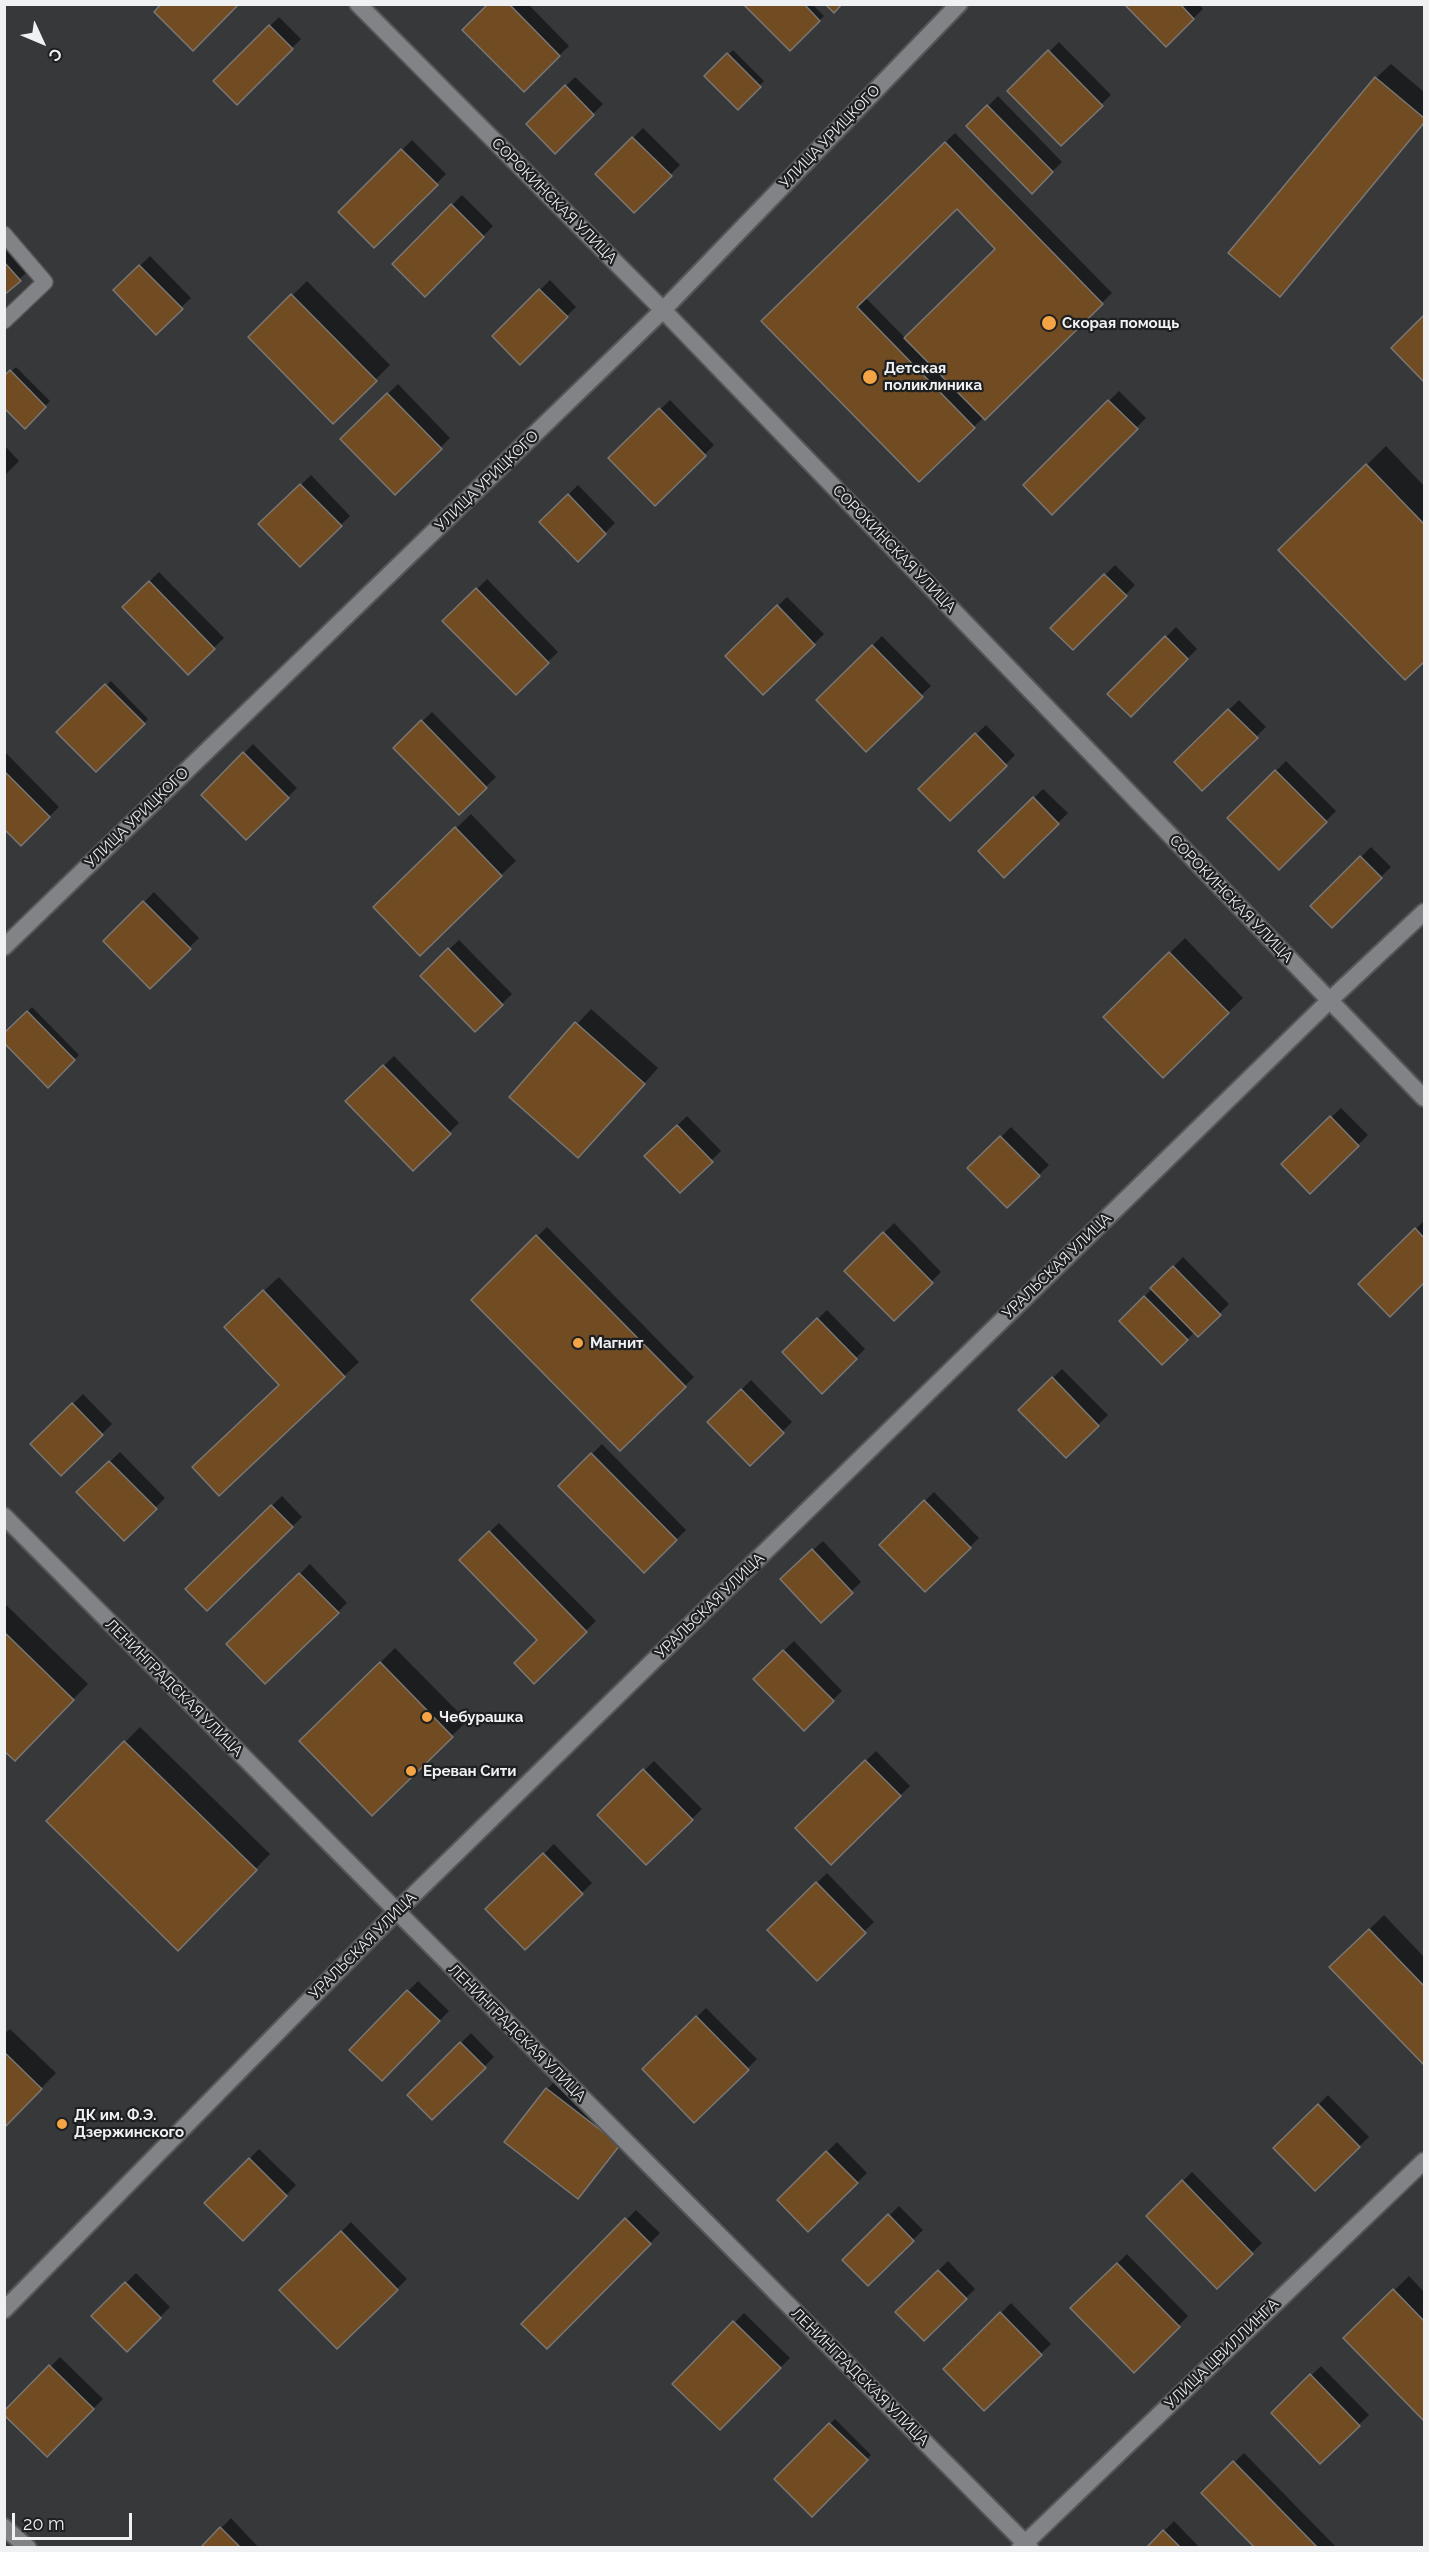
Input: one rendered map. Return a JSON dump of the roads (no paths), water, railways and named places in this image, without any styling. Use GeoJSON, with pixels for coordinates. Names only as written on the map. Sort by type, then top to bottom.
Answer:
{"type":"FeatureCollection","features":[{"type":"Feature","properties":{"kind":"street","name":"СОРОКИНСКАЯ УЛИЦА"},"geometry":{"type":"LineString","coordinates":[[358,4],[663,310],[1425,1098]]}},
{"type":"Feature","properties":{"kind":"street","name":"УЛИЦА УРИЦКОГО"},"geometry":{"type":"LineString","coordinates":[[4,947],[663,310],[959,4]]}},
{"type":"Feature","properties":{"kind":"street","name":"УРАЛЬСКАЯ УЛИЦА"},"geometry":{"type":"LineString","coordinates":[[4,2310],[396,1912],[1329,1001],[1425,912]]}},
{"type":"Feature","properties":{"kind":"street","name":"ЛЕНИНГРАДСКАЯ УЛИЦА"},"geometry":{"type":"LineString","coordinates":[[4,1516],[1025,2546]]}},
{"type":"Feature","properties":{"kind":"street","name":"УЛИЦА ЦВИЛЛИНГА"},"geometry":{"type":"LineString","coordinates":[[1025,2546],[1425,2161]]}},
{"type":"Feature","properties":{"kind":"street"},"geometry":{"type":"LineString","coordinates":[[4,2527],[28,2547]]}},
{"type":"Feature","properties":{"kind":"lane"},"geometry":{"type":"LineString","coordinates":[[4,234],[45,282],[4,321]]}},
{"type":"Feature","properties":{"kind":"place","name":"Скорая помощь"},"geometry":{"type":"Point","coordinates":[1049,323]}},
{"type":"Feature","properties":{"kind":"place","name":"Детская поликлиника"},"geometry":{"type":"Point","coordinates":[870,377]}},
{"type":"Feature","properties":{"kind":"place","name":"Магнит"},"geometry":{"type":"Point","coordinates":[578,1343]}},
{"type":"Feature","properties":{"kind":"place","name":"Чебурашка"},"geometry":{"type":"Point","coordinates":[427,1717]}},
{"type":"Feature","properties":{"kind":"place","name":"Ереван Сити"},"geometry":{"type":"Point","coordinates":[411,1771]}},
{"type":"Feature","properties":{"kind":"place","name":"ДК им. Ф.Э. Дзержинского"},"geometry":{"type":"Point","coordinates":[62,2124]}}]}
